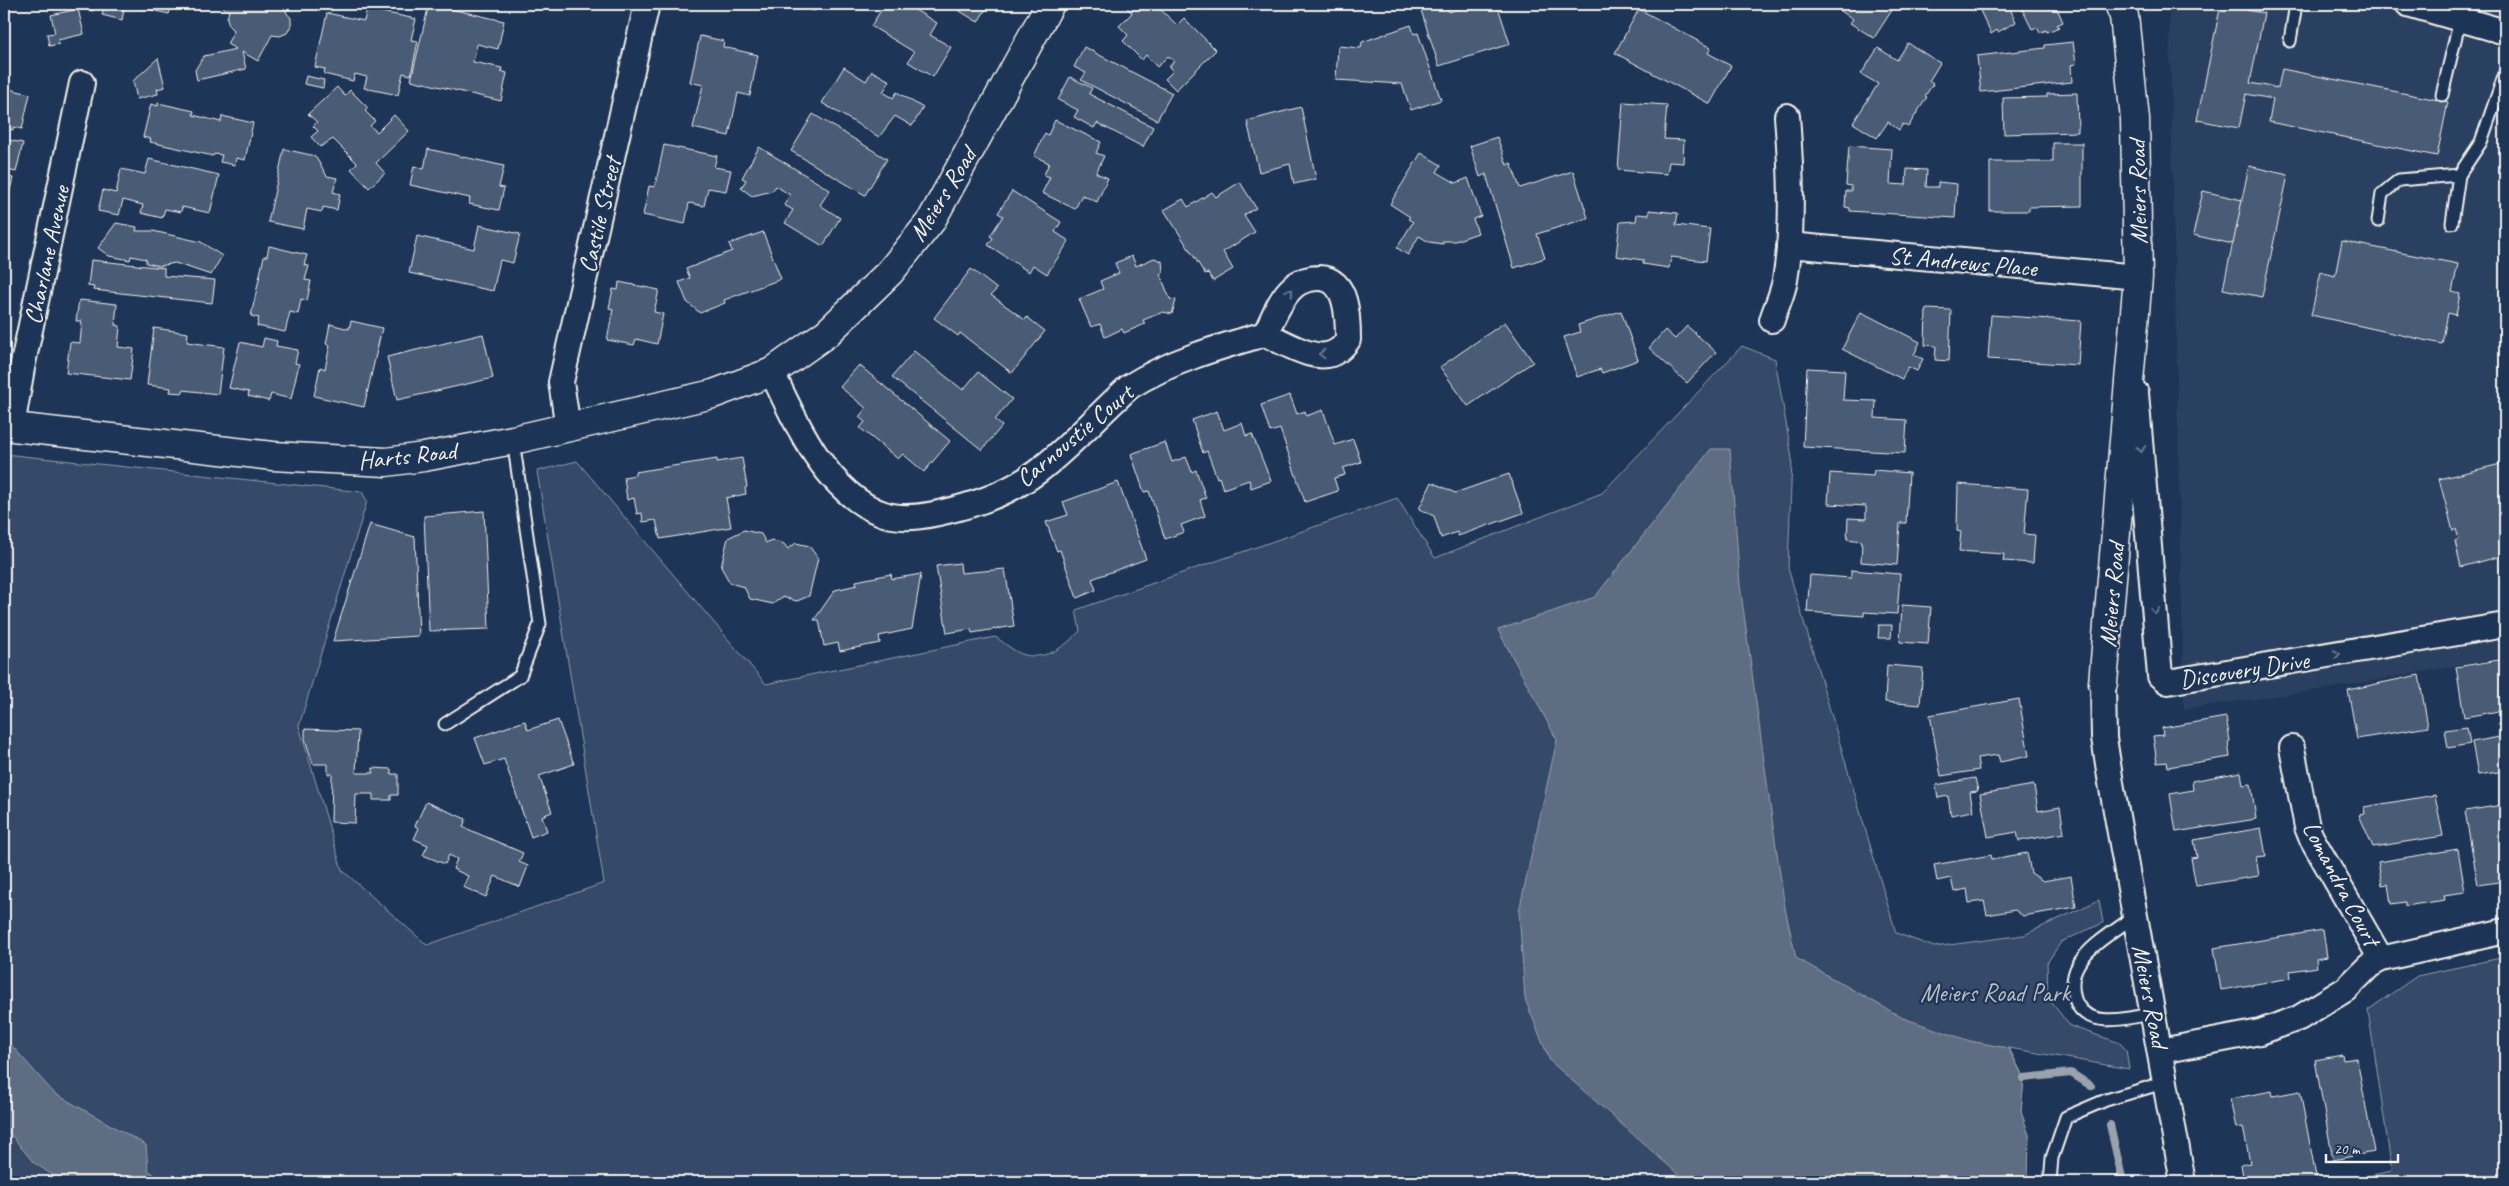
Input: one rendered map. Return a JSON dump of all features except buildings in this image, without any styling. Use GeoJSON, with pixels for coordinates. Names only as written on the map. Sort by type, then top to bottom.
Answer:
{"type":"FeatureCollection","features":[{"type":"Feature","properties":{"kind":"street","name":"Castile Street"},"geometry":{"type":"LineString","coordinates":[[568,428],[561,382],[647,4]]}},
{"type":"Feature","properties":{"kind":"street","name":"Meiers Road"},"geometry":{"type":"LineString","coordinates":[[772,372],[827,333],[890,272],[931,221],[1050,4]]}},
{"type":"Feature","properties":{"kind":"street","name":"Meiers Road"},"geometry":{"type":"LineString","coordinates":[[2119,4],[2124,16],[2136,119],[2138,277],[2103,683],[2104,738],[2183,1182]]}},
{"type":"Feature","properties":{"kind":"street"},"geometry":{"type":"LineString","coordinates":[[2408,4],[2505,32]]}},
{"type":"Feature","properties":{"kind":"street","name":"Charlane Avenue"},"geometry":{"type":"LineString","coordinates":[[8,427],[82,83]]}},
{"type":"Feature","properties":{"kind":"street"},"geometry":{"type":"LineString","coordinates":[[1772,320],[1785,281],[1789,245],[1790,160],[1787,116]]}},
{"type":"Feature","properties":{"kind":"street","name":"St Andrews Place"},"geometry":{"type":"LineString","coordinates":[[1789,245],[2138,277]]}},
{"type":"Feature","properties":{"kind":"street","name":"Carnoustie Court"},"geometry":{"type":"LineString","coordinates":[[772,372],[806,440],[825,468],[852,496],[884,514],[911,516],[938,514],[972,505],[1003,492],[1036,472],[1129,387],[1146,376],[1187,359],[1265,334]]}},
{"type":"Feature","properties":{"kind":"street","name":"Discovery Drive"},"geometry":{"type":"LineString","coordinates":[[2132,348],[2160,676],[2168,682],[2505,625]]}},
{"type":"Feature","properties":{"kind":"street","name":"Harts Road"},"geometry":{"type":"LineString","coordinates":[[8,427],[272,456],[386,462],[424,457],[568,428],[713,394],[772,372]]}},
{"type":"Feature","properties":{"kind":"street","name":"Lomandra Court"},"geometry":{"type":"LineString","coordinates":[[2292,748],[2309,832],[2381,959]]}},
{"type":"Feature","properties":{"kind":"street"},"geometry":{"type":"LineString","coordinates":[[2161,1051],[2260,1032],[2299,1018],[2346,989],[2369,966],[2381,959],[2505,931]]}},
{"type":"Feature","properties":{"kind":"lane"},"geometry":{"type":"LineString","coordinates":[[2290,42],[2296,4]]}},
{"type":"Feature","properties":{"kind":"lane"},"geometry":{"type":"LineString","coordinates":[[2442,95],[2460,19]]}},
{"type":"Feature","properties":{"kind":"lane"},"geometry":{"type":"LineString","coordinates":[[2452,223],[2458,175],[2481,142],[2505,74]]}},
{"type":"Feature","properties":{"kind":"lane"},"geometry":{"type":"LineString","coordinates":[[2378,221],[2382,194],[2399,180],[2458,175]]}},
{"type":"Feature","properties":{"kind":"lane"},"geometry":{"type":"LineString","coordinates":[[445,724],[520,676],[540,624],[514,440]]}},
{"type":"Feature","properties":{"kind":"lane"},"geometry":{"type":"LineString","coordinates":[[2136,915],[2092,949],[2078,965],[2072,982],[2074,996],[2084,1013],[2102,1019],[2123,1020],[2153,1012]]}},
{"type":"Feature","properties":{"kind":"lane"},"geometry":{"type":"LineString","coordinates":[[2050,1182],[2052,1158],[2066,1117],[2106,1100],[2152,1086]]}},
{"type":"Feature","properties":{"kind":"shaded area"},"geometry":{"type":"Polygon","coordinates":[[[2169,4],[2505,4],[2505,657],[2332,688],[2184,709],[2169,4]]]}},
{"type":"Feature","properties":{"kind":"shaded area"},"geometry":{"type":"Polygon","coordinates":[[[1711,449],[1730,449],[1740,585],[1785,908],[1796,958],[1903,1018],[1970,1041],[2008,1048],[2024,1078],[2021,1112],[2029,1135],[2028,1182],[1687,1182],[1550,1061],[1525,999],[1519,911],[1557,740],[1498,630],[1595,597],[1711,449]]]}},
{"type":"Feature","properties":{"kind":"shaded area"},"geometry":{"type":"Polygon","coordinates":[[[4,1037],[54,1093],[146,1145],[148,1170],[165,1182],[63,1182],[33,1162],[12,1136],[4,1130],[4,1037]]]}},
{"type":"Feature","properties":{"kind":"green space","name":"Meiers Road Park"},"geometry":{"type":"Polygon","coordinates":[[[1742,346],[1775,359],[1792,458],[1788,568],[1896,933],[1934,947],[2024,935],[2099,900],[2103,923],[2061,942],[2047,963],[2048,998],[2070,1026],[2120,1043],[2126,1050],[2129,1069],[2009,1048],[2024,1078],[2021,1112],[2029,1135],[2028,1182],[4,1182],[4,454],[362,492],[367,501],[299,726],[342,870],[427,945],[604,883],[537,471],[577,461],[766,684],[995,637],[1021,654],[1033,656],[1049,654],[1062,647],[1080,631],[1076,610],[1397,498],[1435,558],[1602,493],[1742,346]]]}},
{"type":"Feature","properties":{"kind":"green space"},"geometry":{"type":"Polygon","coordinates":[[[2505,957],[2505,1182],[2338,1182],[2392,1171],[2368,1010],[2417,976],[2505,957]]]}},
{"type":"Feature","properties":{"kind":"waterway"},"geometry":{"type":"LineString","coordinates":[[2024,1078],[2071,1073],[2091,1086]]}},
{"type":"Feature","properties":{"kind":"waterway"},"geometry":{"type":"LineString","coordinates":[[2110,1125],[2123,1182]]}}]}
